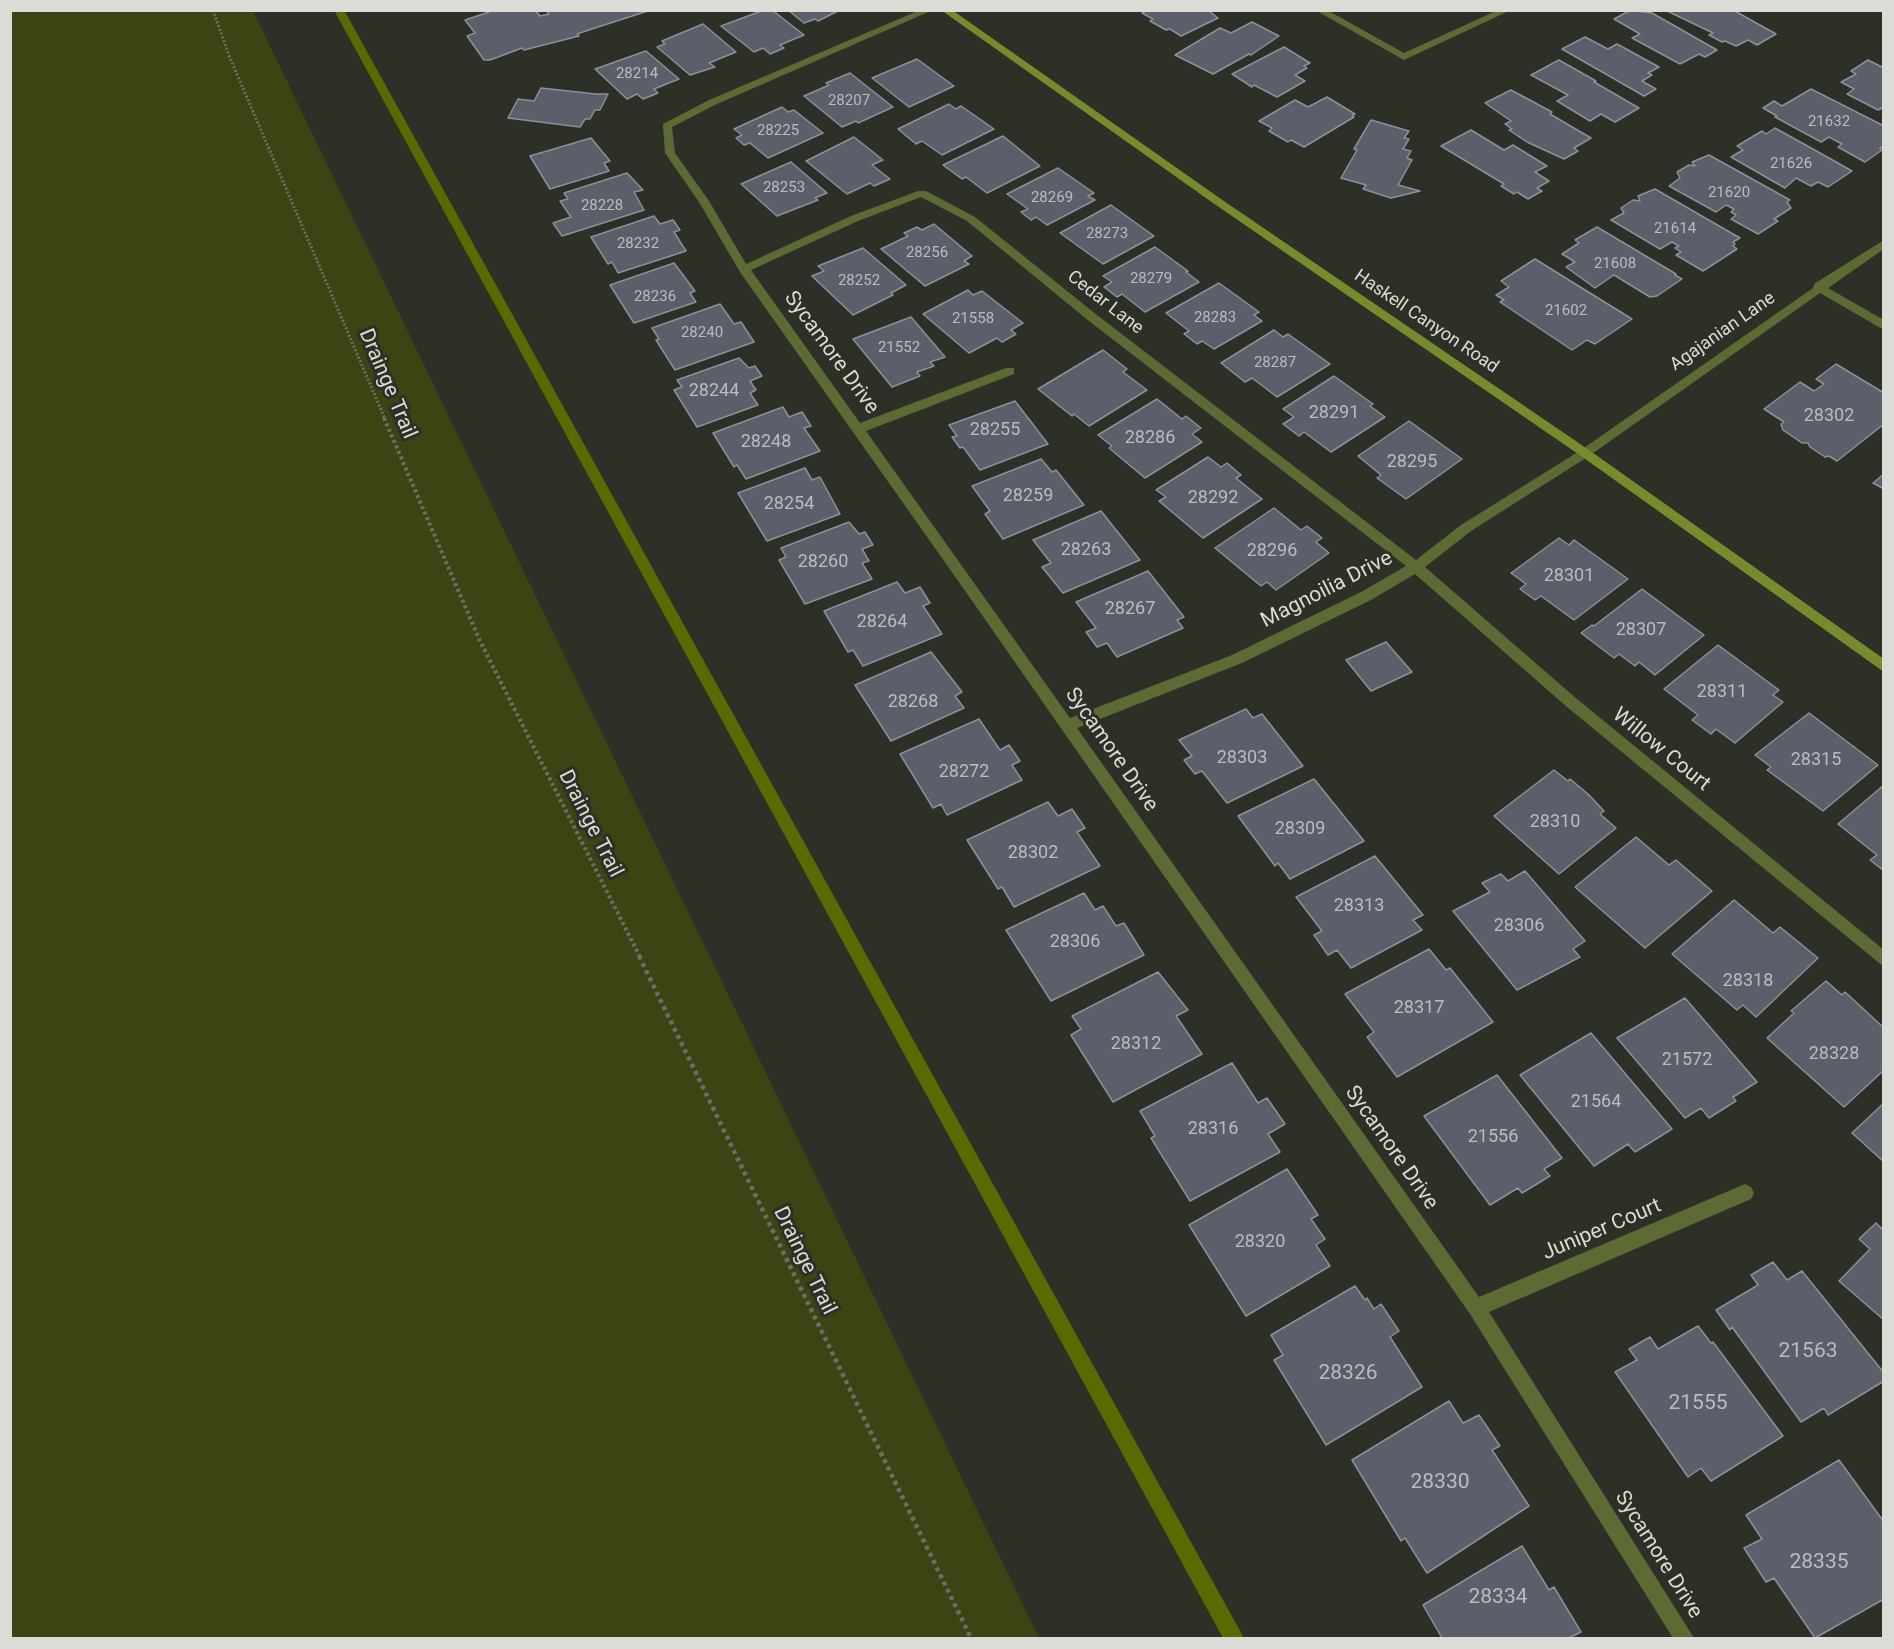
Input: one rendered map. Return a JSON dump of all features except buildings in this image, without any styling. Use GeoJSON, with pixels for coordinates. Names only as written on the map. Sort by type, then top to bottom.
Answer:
{"type":"FeatureCollection","features":[{"type":"Feature","properties":{"kind":"main road","name":"Haskell Canyon Road"},"geometry":{"type":"LineString","coordinates":[[945,10],[1217,201],[1585,453],[1884,667]]}},
{"type":"Feature","properties":{"kind":"street","name":"Sycamore Drive"},"geometry":{"type":"LineString","coordinates":[[929,10],[713,102],[667,126],[670,153],[704,201],[744,269],[1476,1308],[1684,1638]]}},
{"type":"Feature","properties":{"kind":"street"},"geometry":{"type":"LineString","coordinates":[[1319,10],[1404,57],[1507,10]]}},
{"type":"Feature","properties":{"kind":"street","name":"Cedar Lane"},"geometry":{"type":"LineString","coordinates":[[744,269],[816,238],[880,206],[922,193],[971,219],[1093,318],[1416,567]]}},
{"type":"Feature","properties":{"kind":"street","name":"Agajanian Lane"},"geometry":{"type":"LineString","coordinates":[[1585,453],[1818,287],[1884,243]]}},
{"type":"Feature","properties":{"kind":"street"},"geometry":{"type":"LineString","coordinates":[[1818,287],[1884,326]]}},
{"type":"Feature","properties":{"kind":"street"},"geometry":{"type":"LineString","coordinates":[[858,429],[1010,371]]}},
{"type":"Feature","properties":{"kind":"street","name":"Magnoilia Drive"},"geometry":{"type":"LineString","coordinates":[[1066,726],[1237,659],[1366,596],[1416,567],[1466,528],[1585,453]]}},
{"type":"Feature","properties":{"kind":"street","name":"Willow Court"},"geometry":{"type":"LineString","coordinates":[[1416,567],[1572,704],[1884,960]]}},
{"type":"Feature","properties":{"kind":"street","name":"Juniper Court"},"geometry":{"type":"LineString","coordinates":[[1476,1308],[1745,1193]]}},
{"type":"Feature","properties":{"kind":"path","name":"Drainge Trail"},"geometry":{"type":"LineString","coordinates":[[213,10],[230,58],[480,641],[612,900],[971,1638]]}},
{"type":"Feature","properties":{"kind":"green space"},"geometry":{"type":"Polygon","coordinates":[[[11,10],[253,11],[1039,1638],[11,1638],[11,10]]]}},
{"type":"Feature","properties":{"kind":"waterway"},"geometry":{"type":"LineString","coordinates":[[339,10],[1234,1638]]}}]}
